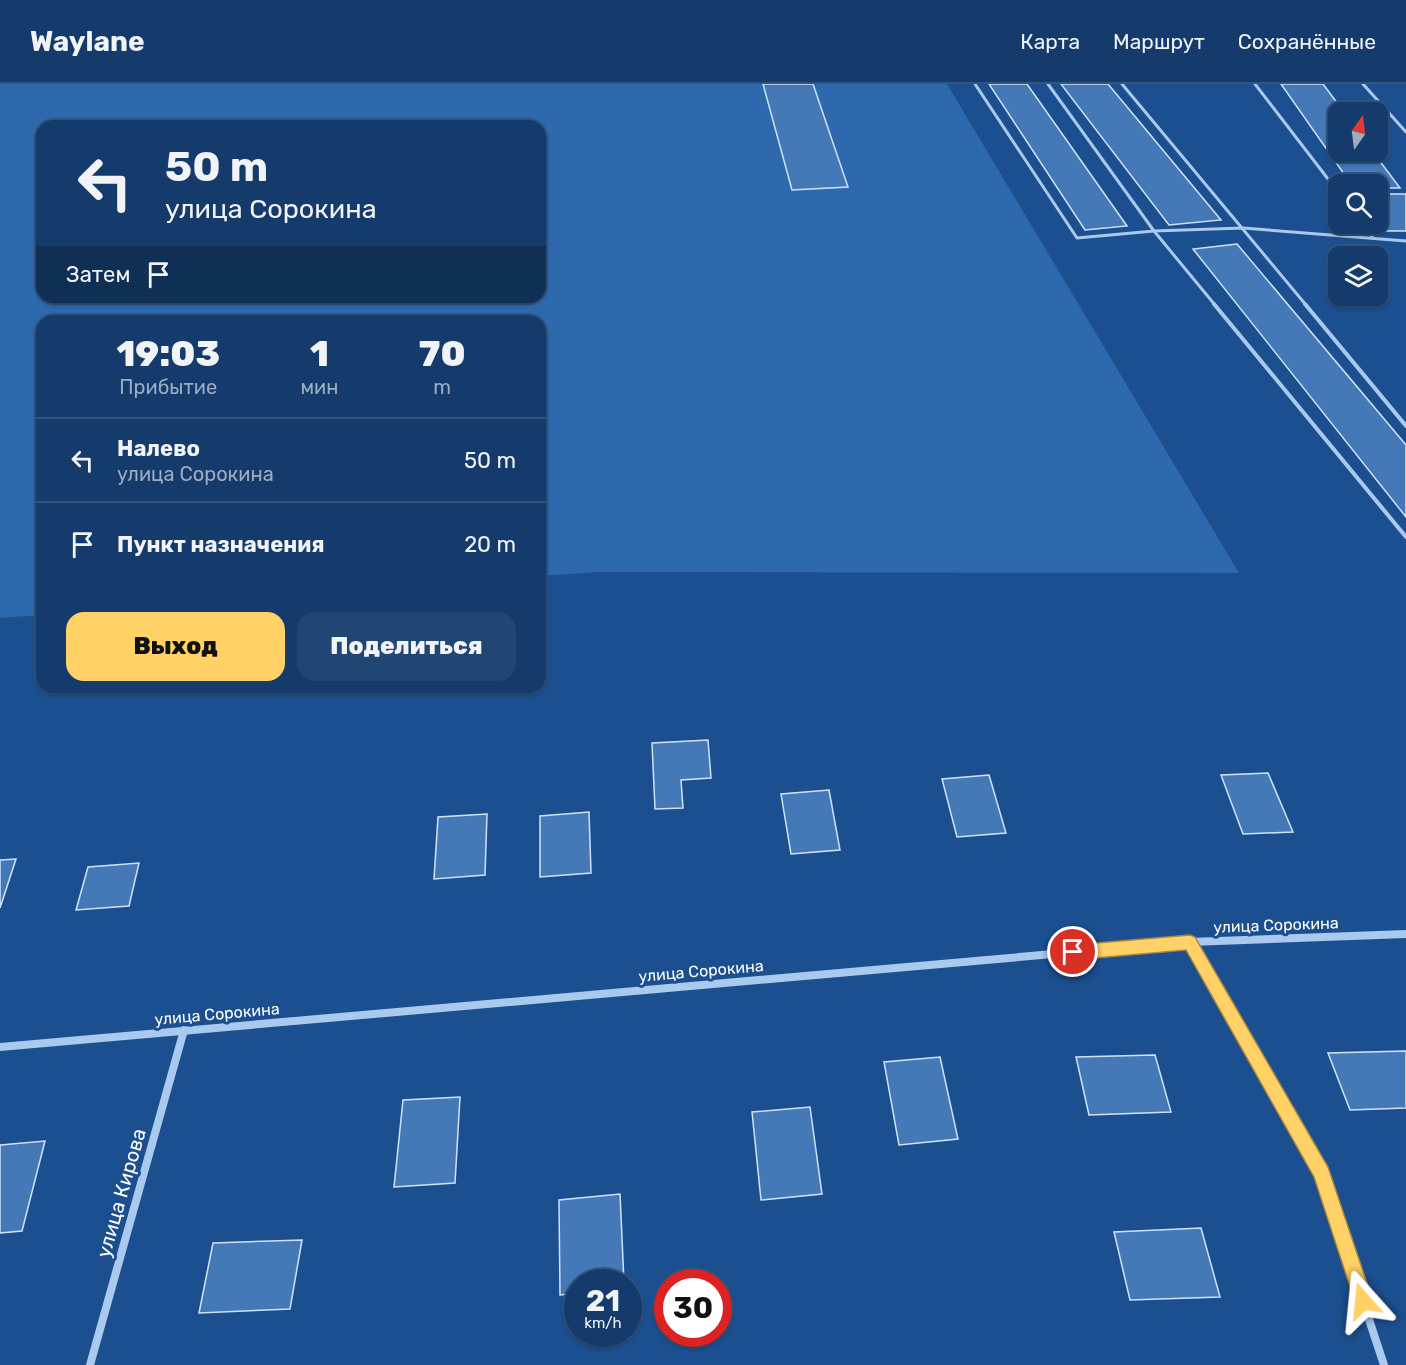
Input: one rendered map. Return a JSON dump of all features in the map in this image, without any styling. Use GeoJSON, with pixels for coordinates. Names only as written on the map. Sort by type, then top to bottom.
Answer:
{"type":"FeatureCollection","features":[{"type":"Feature","properties":{"kind":"street","name":"улица Сорокина"},"geometry":{"type":"LineString","coordinates":[[0,1047],[1190,942],[1406,934]]}},
{"type":"Feature","properties":{"kind":"street"},"geometry":{"type":"LineString","coordinates":[[1190,942],[1321,1173],[1384,1365]]}},
{"type":"Feature","properties":{"kind":"street","name":"улица Кирова"},"geometry":{"type":"LineString","coordinates":[[90,1365],[184,1030]]}},
{"type":"Feature","properties":{"kind":"lane"},"geometry":{"type":"LineString","coordinates":[[975,84],[1077,238],[1154,231],[1244,228],[1406,241]]}},
{"type":"Feature","properties":{"kind":"lane"},"geometry":{"type":"LineString","coordinates":[[1048,84],[1154,231],[1406,537]]}},
{"type":"Feature","properties":{"kind":"lane"},"geometry":{"type":"LineString","coordinates":[[1122,84],[1244,228],[1406,426]]}},
{"type":"Feature","properties":{"kind":"lane"},"geometry":{"type":"LineString","coordinates":[[1255,84],[1328,179]]}},
{"type":"Feature","properties":{"kind":"lane"},"geometry":{"type":"LineString","coordinates":[[1363,84],[1406,132]]}},
{"type":"Feature","properties":{"kind":"lane"},"geometry":{"type":"LineString","coordinates":[[1370,234],[1373,238]]}},
{"type":"Feature","properties":{"kind":"shaded area"},"geometry":{"type":"Polygon","coordinates":[[[0,84],[947,84],[1239,573],[598,572],[546,576],[546,315],[36,315],[36,615],[0,618],[0,84]]]}},
{"type":"Feature","properties":{"kind":"building"},"geometry":{"type":"Polygon","coordinates":[[[763,84],[813,84],[848,187],[792,190],[763,84]]]}},
{"type":"Feature","properties":{"kind":"building"},"geometry":{"type":"Polygon","coordinates":[[[989,84],[1027,84],[1127,226],[1085,230],[989,84]]]}},
{"type":"Feature","properties":{"kind":"building"},"geometry":{"type":"Polygon","coordinates":[[[1061,84],[1108,84],[1221,220],[1169,225],[1061,84]]]}},
{"type":"Feature","properties":{"kind":"building"},"geometry":{"type":"Polygon","coordinates":[[[1281,84],[1323,84],[1336,102],[1328,102],[1328,151],[1281,84]]]}},
{"type":"Feature","properties":{"kind":"building"},"geometry":{"type":"Polygon","coordinates":[[[1336,162],[1380,162],[1400,188],[1388,188],[1388,174],[1344,174],[1336,162]]]}},
{"type":"Feature","properties":{"kind":"building"},"geometry":{"type":"Polygon","coordinates":[[[1388,194],[1406,194],[1406,231],[1388,231],[1388,194]]]}},
{"type":"Feature","properties":{"kind":"building"},"geometry":{"type":"Polygon","coordinates":[[[1237,244],[1406,445],[1406,517],[1193,249],[1237,244]]]}},
{"type":"Feature","properties":{"kind":"building"},"geometry":{"type":"Polygon","coordinates":[[[708,740],[711,778],[681,780],[683,808],[655,809],[652,743],[708,740]]]}},
{"type":"Feature","properties":{"kind":"building"},"geometry":{"type":"Polygon","coordinates":[[[1268,773],[1293,832],[1243,834],[1221,775],[1268,773]]]}},
{"type":"Feature","properties":{"kind":"building"},"geometry":{"type":"Polygon","coordinates":[[[989,775],[1006,833],[957,837],[942,779],[989,775]]]}},
{"type":"Feature","properties":{"kind":"building"},"geometry":{"type":"Polygon","coordinates":[[[829,790],[840,850],[791,854],[781,794],[829,790]]]}},
{"type":"Feature","properties":{"kind":"building"},"geometry":{"type":"Polygon","coordinates":[[[589,812],[591,873],[540,877],[540,816],[589,812]]]}},
{"type":"Feature","properties":{"kind":"building"},"geometry":{"type":"Polygon","coordinates":[[[487,814],[485,875],[434,879],[438,817],[487,814]]]}},
{"type":"Feature","properties":{"kind":"building"},"geometry":{"type":"Polygon","coordinates":[[[16,859],[0,908],[0,860],[16,859]]]}},
{"type":"Feature","properties":{"kind":"building"},"geometry":{"type":"Polygon","coordinates":[[[139,863],[129,906],[76,910],[88,867],[139,863]]]}},
{"type":"Feature","properties":{"kind":"building"},"geometry":{"type":"Polygon","coordinates":[[[1406,1051],[1406,1108],[1350,1110],[1328,1053],[1406,1051]]]}},
{"type":"Feature","properties":{"kind":"building"},"geometry":{"type":"Polygon","coordinates":[[[1155,1055],[1171,1112],[1089,1115],[1076,1057],[1155,1055]]]}},
{"type":"Feature","properties":{"kind":"building"},"geometry":{"type":"Polygon","coordinates":[[[940,1057],[958,1139],[899,1145],[884,1062],[940,1057]]]}},
{"type":"Feature","properties":{"kind":"building"},"geometry":{"type":"Polygon","coordinates":[[[460,1097],[455,1183],[394,1187],[403,1100],[460,1097]]]}},
{"type":"Feature","properties":{"kind":"building"},"geometry":{"type":"Polygon","coordinates":[[[810,1107],[822,1194],[761,1200],[752,1112],[810,1107]]]}},
{"type":"Feature","properties":{"kind":"building"},"geometry":{"type":"Polygon","coordinates":[[[45,1141],[22,1231],[0,1233],[0,1145],[45,1141]]]}},
{"type":"Feature","properties":{"kind":"building"},"geometry":{"type":"Polygon","coordinates":[[[620,1194],[623,1269],[564,1269],[564,1295],[560,1295],[559,1200],[620,1194]]]}},
{"type":"Feature","properties":{"kind":"building"},"geometry":{"type":"Polygon","coordinates":[[[1201,1228],[1220,1297],[1130,1300],[1114,1232],[1201,1228]]]}},
{"type":"Feature","properties":{"kind":"building"},"geometry":{"type":"Polygon","coordinates":[[[302,1240],[290,1309],[199,1313],[213,1243],[302,1240]]]}},
{"type":"Feature","properties":{"kind":"route"},"geometry":{"type":"LineString","coordinates":[[1073,952],[1190,942],[1321,1173],[1363,1301]]}}]}
